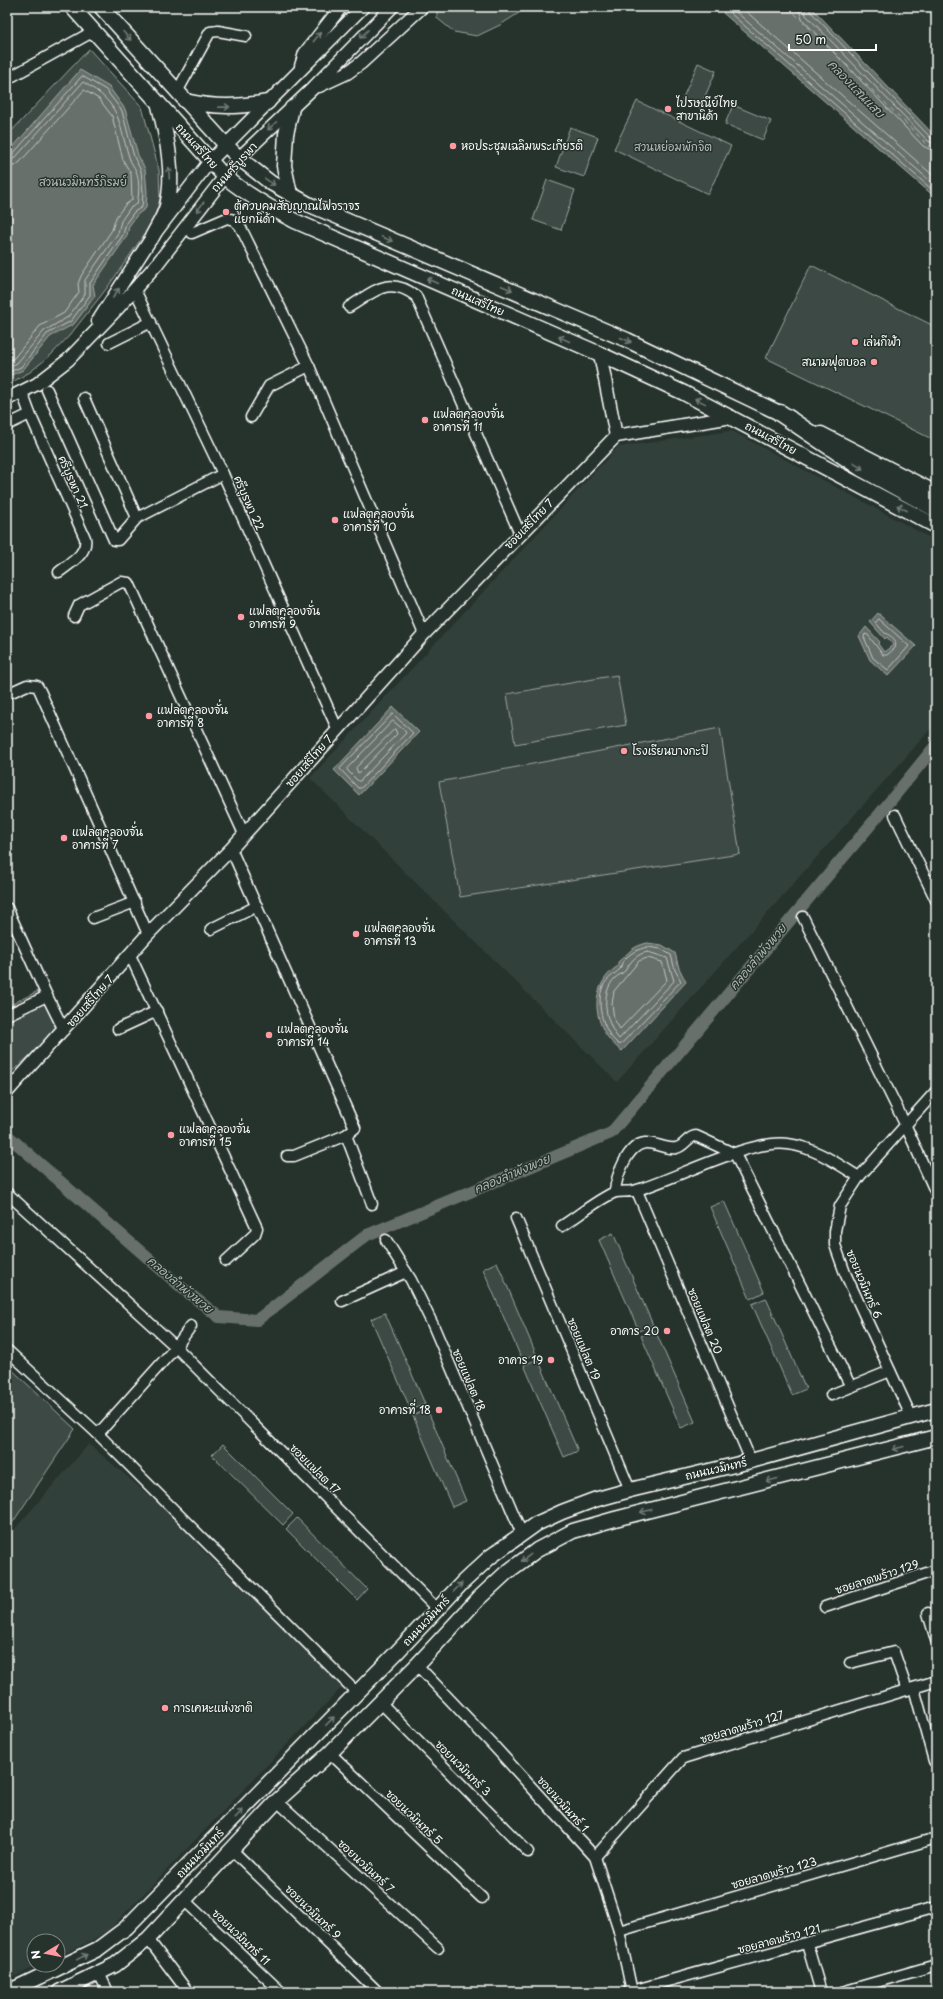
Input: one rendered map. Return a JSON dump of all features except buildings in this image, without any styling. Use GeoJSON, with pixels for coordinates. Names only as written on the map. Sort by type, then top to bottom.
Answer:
{"type":"FeatureCollection","features":[{"type":"Feature","properties":{"kind":"main road","name":"ถนนเสรีไทย"},"geometry":{"type":"LineString","coordinates":[[72,7],[224,176],[246,193],[295,222],[600,354],[732,417],[936,526]]}},
{"type":"Feature","properties":{"kind":"main road","name":"ถนนเสรีไทย"},"geometry":{"type":"LineString","coordinates":[[101,7],[225,144],[239,158],[271,183],[290,194],[365,230],[627,340],[780,413],[936,493]]}},
{"type":"Feature","properties":{"kind":"main road"},"geometry":{"type":"LineString","coordinates":[[181,96],[211,107],[240,106],[268,102]]}},
{"type":"Feature","properties":{"kind":"main road"},"geometry":{"type":"LineString","coordinates":[[152,237],[166,208],[169,193],[166,133],[158,104]]}},
{"type":"Feature","properties":{"kind":"main road"},"geometry":{"type":"LineString","coordinates":[[290,194],[284,166],[286,134],[292,108]]}},
{"type":"Feature","properties":{"kind":"main road"},"geometry":{"type":"LineString","coordinates":[[780,413],[857,465],[936,509]]}},
{"type":"Feature","properties":{"kind":"main road","name":"ถนนนวมินทร์"},"geometry":{"type":"LineString","coordinates":[[8,1992],[77,1960],[122,1932],[357,1693],[437,1609],[490,1557],[522,1534],[562,1512],[630,1490],[751,1461],[936,1410]]}},
{"type":"Feature","properties":{"kind":"main road","name":"ถนนนวมินทร์"},"geometry":{"type":"LineString","coordinates":[[59,1992],[99,1973],[132,1953],[148,1939],[277,1801],[330,1752],[417,1665],[479,1598],[506,1573],[537,1550],[573,1531],[936,1437]]}},
{"type":"Feature","properties":{"kind":"street","name":"ถนนศรีบูรพา"},"geometry":{"type":"LineString","coordinates":[[88,338],[152,237],[210,161],[225,144],[363,7]]}},
{"type":"Feature","properties":{"kind":"street","name":"ถนนศรีบูรพา"},"geometry":{"type":"LineString","coordinates":[[7,399],[37,384],[58,368],[88,338],[135,290],[157,264],[239,158],[312,89],[392,7]]}},
{"type":"Feature","properties":{"kind":"street"},"geometry":{"type":"LineString","coordinates":[[312,89],[347,73],[361,63],[422,7]]}},
{"type":"Feature","properties":{"kind":"street"},"geometry":{"type":"LineString","coordinates":[[299,70],[305,53],[340,8]]}},
{"type":"Feature","properties":{"kind":"street"},"geometry":{"type":"LineString","coordinates":[[7,79],[94,31]]}},
{"type":"Feature","properties":{"kind":"street"},"geometry":{"type":"LineString","coordinates":[[181,96],[210,32],[218,31],[246,36]]}},
{"type":"Feature","properties":{"kind":"street"},"geometry":{"type":"LineString","coordinates":[[192,233],[227,218],[234,220],[240,226],[309,366],[424,634]]}},
{"type":"Feature","properties":{"kind":"street"},"geometry":{"type":"LineString","coordinates":[[349,307],[386,286],[401,286],[416,296],[520,534]]}},
{"type":"Feature","properties":{"kind":"street","name":"ศรีบูรพา 22"},"geometry":{"type":"LineString","coordinates":[[135,290],[223,474],[337,728]]}},
{"type":"Feature","properties":{"kind":"street"},"geometry":{"type":"LineString","coordinates":[[109,343],[151,322]]}},
{"type":"Feature","properties":{"kind":"street"},"geometry":{"type":"LineString","coordinates":[[600,354],[616,436],[732,417]]}},
{"type":"Feature","properties":{"kind":"street"},"geometry":{"type":"LineString","coordinates":[[251,417],[269,386],[309,366]]}},
{"type":"Feature","properties":{"kind":"street"},"geometry":{"type":"LineString","coordinates":[[47,390],[114,540],[118,540],[137,518],[223,474]]}},
{"type":"Feature","properties":{"kind":"street","name":"ศรีบูรพา 21"},"geometry":{"type":"LineString","coordinates":[[22,392],[30,414],[85,538],[86,546],[84,551],[59,572]]}},
{"type":"Feature","properties":{"kind":"street"},"geometry":{"type":"LineString","coordinates":[[84,398],[137,518]]}},
{"type":"Feature","properties":{"kind":"street"},"geometry":{"type":"LineString","coordinates":[[7,425],[30,414]]}},
{"type":"Feature","properties":{"kind":"street","name":"ซอยเสรีไทย 7"},"geometry":{"type":"LineString","coordinates":[[7,1092],[64,1030],[148,934],[231,849],[337,728],[424,634],[616,436]]}},
{"type":"Feature","properties":{"kind":"street"},"geometry":{"type":"LineString","coordinates":[[74,616],[79,605],[121,582],[129,583],[244,834]]}},
{"type":"Feature","properties":{"kind":"street"},"geometry":{"type":"LineString","coordinates":[[7,694],[27,685],[37,686],[40,691],[148,934]]}},
{"type":"Feature","properties":{"kind":"street"},"geometry":{"type":"LineString","coordinates":[[896,816],[936,900]]}},
{"type":"Feature","properties":{"kind":"street"},"geometry":{"type":"LineString","coordinates":[[231,849],[355,1128],[346,1135],[294,1156],[288,1156]]}},
{"type":"Feature","properties":{"kind":"street"},"geometry":{"type":"LineString","coordinates":[[93,918],[135,902]]}},
{"type":"Feature","properties":{"kind":"street"},"geometry":{"type":"LineString","coordinates":[[211,929],[257,906]]}},
{"type":"Feature","properties":{"kind":"street"},"geometry":{"type":"LineString","coordinates":[[7,908],[64,1030]]}},
{"type":"Feature","properties":{"kind":"street"},"geometry":{"type":"LineString","coordinates":[[803,917],[905,1124],[936,1193]]}},
{"type":"Feature","properties":{"kind":"street"},"geometry":{"type":"LineString","coordinates":[[130,955],[158,1011],[256,1228],[255,1234],[226,1261]]}},
{"type":"Feature","properties":{"kind":"street"},"geometry":{"type":"LineString","coordinates":[[7,1015],[47,996]]}},
{"type":"Feature","properties":{"kind":"street"},"geometry":{"type":"LineString","coordinates":[[118,1029],[158,1011]]}},
{"type":"Feature","properties":{"kind":"street","name":"ซอยนวมินทร์ 6"},"geometry":{"type":"LineString","coordinates":[[911,1416],[845,1273],[836,1245],[836,1230],[840,1206],[859,1177],[936,1091]]}},
{"type":"Feature","properties":{"kind":"street"},"geometry":{"type":"LineString","coordinates":[[346,1135],[372,1204]]}},
{"type":"Feature","properties":{"kind":"street"},"geometry":{"type":"LineString","coordinates":[[615,1192],[616,1179],[621,1166],[634,1148],[640,1144],[646,1143],[676,1148],[683,1146],[692,1136],[696,1136],[735,1154],[850,1387]]}},
{"type":"Feature","properties":{"kind":"street"},"geometry":{"type":"LineString","coordinates":[[562,1226],[615,1192],[636,1191],[735,1154],[772,1144],[788,1144],[807,1149],[833,1161],[859,1177]]}},
{"type":"Feature","properties":{"kind":"street","name":"ซอยแฟลต 20"},"geometry":{"type":"LineString","coordinates":[[636,1191],[751,1461]]}},
{"type":"Feature","properties":{"kind":"street","name":"ซอยแฟลต 17"},"geometry":{"type":"LineString","coordinates":[[7,1193],[176,1347],[437,1609]]}},
{"type":"Feature","properties":{"kind":"street","name":"ซอยแฟลต 19"},"geometry":{"type":"LineString","coordinates":[[516,1218],[630,1490]]}},
{"type":"Feature","properties":{"kind":"street","name":"ซอยแฟลต 18"},"geometry":{"type":"LineString","coordinates":[[386,1240],[406,1272],[433,1325],[522,1534]]}},
{"type":"Feature","properties":{"kind":"street"},"geometry":{"type":"LineString","coordinates":[[342,1301],[406,1272]]}},
{"type":"Feature","properties":{"kind":"street"},"geometry":{"type":"LineString","coordinates":[[98,1434],[176,1347],[191,1326]]}},
{"type":"Feature","properties":{"kind":"street"},"geometry":{"type":"LineString","coordinates":[[7,1350],[98,1434],[357,1693]]}},
{"type":"Feature","properties":{"kind":"street"},"geometry":{"type":"LineString","coordinates":[[831,1395],[890,1371]]}},
{"type":"Feature","properties":{"kind":"street","name":"ซอยลาดพร้าว 129"},"geometry":{"type":"LineString","coordinates":[[825,1607],[936,1570]]}},
{"type":"Feature","properties":{"kind":"street"},"geometry":{"type":"LineString","coordinates":[[928,1613],[936,1640]]}},
{"type":"Feature","properties":{"kind":"street"},"geometry":{"type":"LineString","coordinates":[[850,1663],[894,1652],[911,1689],[934,1761]]}},
{"type":"Feature","properties":{"kind":"street","name":"ซอยนวมินทร์ 1"},"geometry":{"type":"LineString","coordinates":[[417,1665],[493,1745],[595,1857],[619,1931],[630,1992]]}},
{"type":"Feature","properties":{"kind":"street","name":"ซอยลาดพร้าว 127"},"geometry":{"type":"LineString","coordinates":[[595,1857],[682,1758],[936,1681]]}},
{"type":"Feature","properties":{"kind":"street","name":"ซอยนวมินทร์ 3"},"geometry":{"type":"LineString","coordinates":[[380,1702],[528,1852]]}},
{"type":"Feature","properties":{"kind":"street","name":"ซอยนวมินทร์ 5"},"geometry":{"type":"LineString","coordinates":[[330,1752],[482,1898]]}},
{"type":"Feature","properties":{"kind":"street","name":"ซอยนวมินทร์ 7"},"geometry":{"type":"LineString","coordinates":[[277,1801],[438,1948]]}},
{"type":"Feature","properties":{"kind":"street","name":"ซอยลาดพร้าว 123"},"geometry":{"type":"LineString","coordinates":[[619,1931],[936,1838]]}},
{"type":"Feature","properties":{"kind":"street","name":"ซอยนวมินทร์ 9"},"geometry":{"type":"LineString","coordinates":[[231,1849],[378,1992]]}},
{"type":"Feature","properties":{"kind":"street","name":"ซอยนวมินทร์ 11"},"geometry":{"type":"LineString","coordinates":[[184,1900],[281,1992]]}},
{"type":"Feature","properties":{"kind":"street","name":"ซอยลาดพร้าว 121"},"geometry":{"type":"LineString","coordinates":[[630,1992],[936,1907]]}},
{"type":"Feature","properties":{"kind":"street"},"geometry":{"type":"LineString","coordinates":[[148,1939],[188,1992]]}},
{"type":"Feature","properties":{"kind":"street"},"geometry":{"type":"LineString","coordinates":[[807,1944],[821,1992]]}},
{"type":"Feature","properties":{"kind":"street"},"geometry":{"type":"LineString","coordinates":[[842,1992],[936,1965]]}},
{"type":"Feature","properties":{"kind":"street"},"geometry":{"type":"LineString","coordinates":[[99,1973],[108,1992]]}},
{"type":"Feature","properties":{"kind":"shaded area","name":"โรงเรียนบางกะปิ"},"geometry":{"type":"Polygon","coordinates":[[[732,431],[936,541],[936,723],[617,1082],[310,778],[618,447],[732,431]]]}},
{"type":"Feature","properties":{"kind":"shaded area","name":"การเคหะแห่งชาติ"},"geometry":{"type":"Polygon","coordinates":[[[89,1444],[202,1541],[198,1546],[344,1685],[110,1929],[89,1942],[66,1952],[66,1933],[26,1933],[26,1971],[7,1980],[7,1538],[89,1444]]]}},
{"type":"Feature","properties":{"kind":"green space"},"geometry":{"type":"Polygon","coordinates":[[[437,7],[525,7],[522,11],[500,25],[477,36],[454,32],[437,18],[437,7]]]}},
{"type":"Feature","properties":{"kind":"green space","name":"สวนนวมินทร์ภิรมย์"},"geometry":{"type":"Polygon","coordinates":[[[89,49],[142,107],[159,170],[160,199],[155,216],[146,232],[107,288],[70,335],[51,355],[30,372],[7,385],[7,136],[89,49]]]}},
{"type":"Feature","properties":{"kind":"green space"},"geometry":{"type":"Polygon","coordinates":[[[698,63],[716,71],[700,108],[682,100],[698,63]]]}},
{"type":"Feature","properties":{"kind":"green space","name":"สวนหย่อมพักจิต"},"geometry":{"type":"Polygon","coordinates":[[[637,101],[731,146],[708,194],[614,149],[637,101]]]}},
{"type":"Feature","properties":{"kind":"green space"},"geometry":{"type":"Polygon","coordinates":[[[733,105],[771,121],[763,140],[725,124],[733,105]]]}},
{"type":"Feature","properties":{"kind":"green space"},"geometry":{"type":"Polygon","coordinates":[[[570,127],[598,137],[584,177],[556,167],[570,127]]]}},
{"type":"Feature","properties":{"kind":"green space"},"geometry":{"type":"Polygon","coordinates":[[[547,180],[575,190],[561,230],[533,220],[547,180]]]}},
{"type":"Feature","properties":{"kind":"green space","name":"เล่นกีฬา"},"geometry":{"type":"Polygon","coordinates":[[[811,265],[936,327],[936,441],[766,358],[811,265]]]}},
{"type":"Feature","properties":{"kind":"green space"},"geometry":{"type":"Polygon","coordinates":[[[617,675],[626,725],[515,744],[507,694],[617,675]]]}},
{"type":"Feature","properties":{"kind":"green space"},"geometry":{"type":"Polygon","coordinates":[[[720,728],[740,854],[460,897],[439,782],[720,728]]]}},
{"type":"Feature","properties":{"kind":"green space"},"geometry":{"type":"Polygon","coordinates":[[[40,990],[57,1031],[7,1076],[7,1026],[10,1025],[12,1004],[40,990]]]}},
{"type":"Feature","properties":{"kind":"green space"},"geometry":{"type":"Polygon","coordinates":[[[724,1201],[764,1292],[750,1299],[710,1207],[724,1201]]]}},
{"type":"Feature","properties":{"kind":"green space"},"geometry":{"type":"Polygon","coordinates":[[[613,1233],[653,1325],[639,1331],[599,1240],[613,1233]]]}},
{"type":"Feature","properties":{"kind":"green space"},"geometry":{"type":"Polygon","coordinates":[[[497,1262],[536,1354],[522,1360],[483,1269],[497,1262]]]}},
{"type":"Feature","properties":{"kind":"green space"},"geometry":{"type":"Polygon","coordinates":[[[766,1298],[806,1389],[792,1395],[752,1304],[766,1298]]]}},
{"type":"Feature","properties":{"kind":"green space"},"geometry":{"type":"Polygon","coordinates":[[[385,1313],[425,1404],[411,1410],[371,1319],[385,1313]]]}},
{"type":"Feature","properties":{"kind":"green space"},"geometry":{"type":"Polygon","coordinates":[[[655,1330],[695,1422],[681,1428],[641,1336],[655,1330]]]}},
{"type":"Feature","properties":{"kind":"green space"},"geometry":{"type":"Polygon","coordinates":[[[538,1359],[578,1451],[564,1457],[524,1365],[538,1359]]]}},
{"type":"Feature","properties":{"kind":"green space"},"geometry":{"type":"Polygon","coordinates":[[[7,1365],[75,1429],[7,1531],[7,1365]]]}},
{"type":"Feature","properties":{"kind":"green space"},"geometry":{"type":"Polygon","coordinates":[[[427,1409],[466,1501],[452,1507],[413,1416],[427,1409]]]}},
{"type":"Feature","properties":{"kind":"green space"},"geometry":{"type":"Polygon","coordinates":[[[223,1444],[293,1514],[283,1525],[212,1455],[223,1444]]]}},
{"type":"Feature","properties":{"kind":"green space"},"geometry":{"type":"Polygon","coordinates":[[[297,1518],[367,1589],[357,1600],[286,1529],[297,1518]]]}},
{"type":"Feature","properties":{"kind":"water","name":"คลองแสนแสบ"},"geometry":{"type":"Polygon","coordinates":[[[726,7],[811,7],[936,137],[936,198],[723,13],[726,7]]]}},
{"type":"Feature","properties":{"kind":"water","name":"สวนนวมินทร์ภิรมย์"},"geometry":{"type":"Polygon","coordinates":[[[80,70],[109,87],[125,109],[138,155],[145,169],[147,192],[146,208],[137,215],[129,226],[127,236],[93,285],[95,296],[74,324],[50,337],[23,370],[7,377],[7,154],[80,70]]]}},
{"type":"Feature","properties":{"kind":"water"},"geometry":{"type":"Polygon","coordinates":[[[878,613],[916,646],[888,676],[870,660],[859,636],[866,627],[880,642],[878,644],[884,652],[893,645],[887,637],[885,639],[870,622],[878,613]]]}},
{"type":"Feature","properties":{"kind":"water"},"geometry":{"type":"Polygon","coordinates":[[[393,707],[419,732],[359,795],[334,770],[393,707]]]}},
{"type":"Feature","properties":{"kind":"water"},"geometry":{"type":"Polygon","coordinates":[[[647,943],[662,945],[675,953],[679,968],[686,982],[622,1051],[612,1042],[600,1021],[597,1009],[598,997],[601,985],[608,975],[618,966],[618,962],[634,948],[647,943]]]}},
{"type":"Feature","properties":{"kind":"waterway","name":"คลองลำพังพวย"},"geometry":{"type":"LineString","coordinates":[[7,1135],[181,1287],[219,1317],[257,1320],[367,1235],[611,1133],[936,745]]}},
{"type":"Feature","properties":{"kind":"ferry route"},"geometry":{"type":"LineString","coordinates":[[788,7],[936,153]]}},
{"type":"Feature","properties":{"kind":"place","name":"ไปรษณีย์ไทย สาขานิด้า"},"geometry":{"type":"Point","coordinates":[668,109]}},
{"type":"Feature","properties":{"kind":"place","name":"หอประชุมเฉลิมพระเกียรติ"},"geometry":{"type":"Point","coordinates":[453,146]}},
{"type":"Feature","properties":{"kind":"place","name":"ตู้ควบคุมสัญญาณไฟจราจร แยกนิด้า"},"geometry":{"type":"Point","coordinates":[226,212]}},
{"type":"Feature","properties":{"kind":"place","name":"เล่นกีฬา"},"geometry":{"type":"Point","coordinates":[855,342]}},
{"type":"Feature","properties":{"kind":"place","name":"สนามฟุตบอล"},"geometry":{"type":"Point","coordinates":[874,362]}},
{"type":"Feature","properties":{"kind":"place","name":"แฟลตคลองจั่น อาคารที่ 11"},"geometry":{"type":"Point","coordinates":[425,420]}},
{"type":"Feature","properties":{"kind":"place","name":"แฟลตคลองจั่น อาคารที่ 10"},"geometry":{"type":"Point","coordinates":[335,520]}},
{"type":"Feature","properties":{"kind":"place","name":"แฟลตคลองจั่น อาคารที่ 9"},"geometry":{"type":"Point","coordinates":[241,617]}},
{"type":"Feature","properties":{"kind":"place","name":"แฟลตคลองจั่น อาคารที่ 8"},"geometry":{"type":"Point","coordinates":[149,716]}},
{"type":"Feature","properties":{"kind":"place","name":"โรงเรียนบางกะปิ"},"geometry":{"type":"Point","coordinates":[624,751]}},
{"type":"Feature","properties":{"kind":"place","name":"แฟลตคลองจั่น อาคารที่ 7"},"geometry":{"type":"Point","coordinates":[64,838]}},
{"type":"Feature","properties":{"kind":"place","name":"แฟลตคลองจั่น อาคารที่ 13"},"geometry":{"type":"Point","coordinates":[356,934]}},
{"type":"Feature","properties":{"kind":"place","name":"แฟลตคลองจั่น อาคารที่ 14"},"geometry":{"type":"Point","coordinates":[269,1035]}},
{"type":"Feature","properties":{"kind":"place","name":"แฟลตคลองจั่น อาคารที่ 15"},"geometry":{"type":"Point","coordinates":[171,1135]}},
{"type":"Feature","properties":{"kind":"place","name":"อาคาร 20"},"geometry":{"type":"Point","coordinates":[667,1331]}},
{"type":"Feature","properties":{"kind":"place","name":"อาคาร 19"},"geometry":{"type":"Point","coordinates":[551,1360]}},
{"type":"Feature","properties":{"kind":"place","name":"อาคารที่ 18"},"geometry":{"type":"Point","coordinates":[439,1410]}},
{"type":"Feature","properties":{"kind":"place","name":"การเคหะแห่งชาติ"},"geometry":{"type":"Point","coordinates":[165,1708]}}]}
